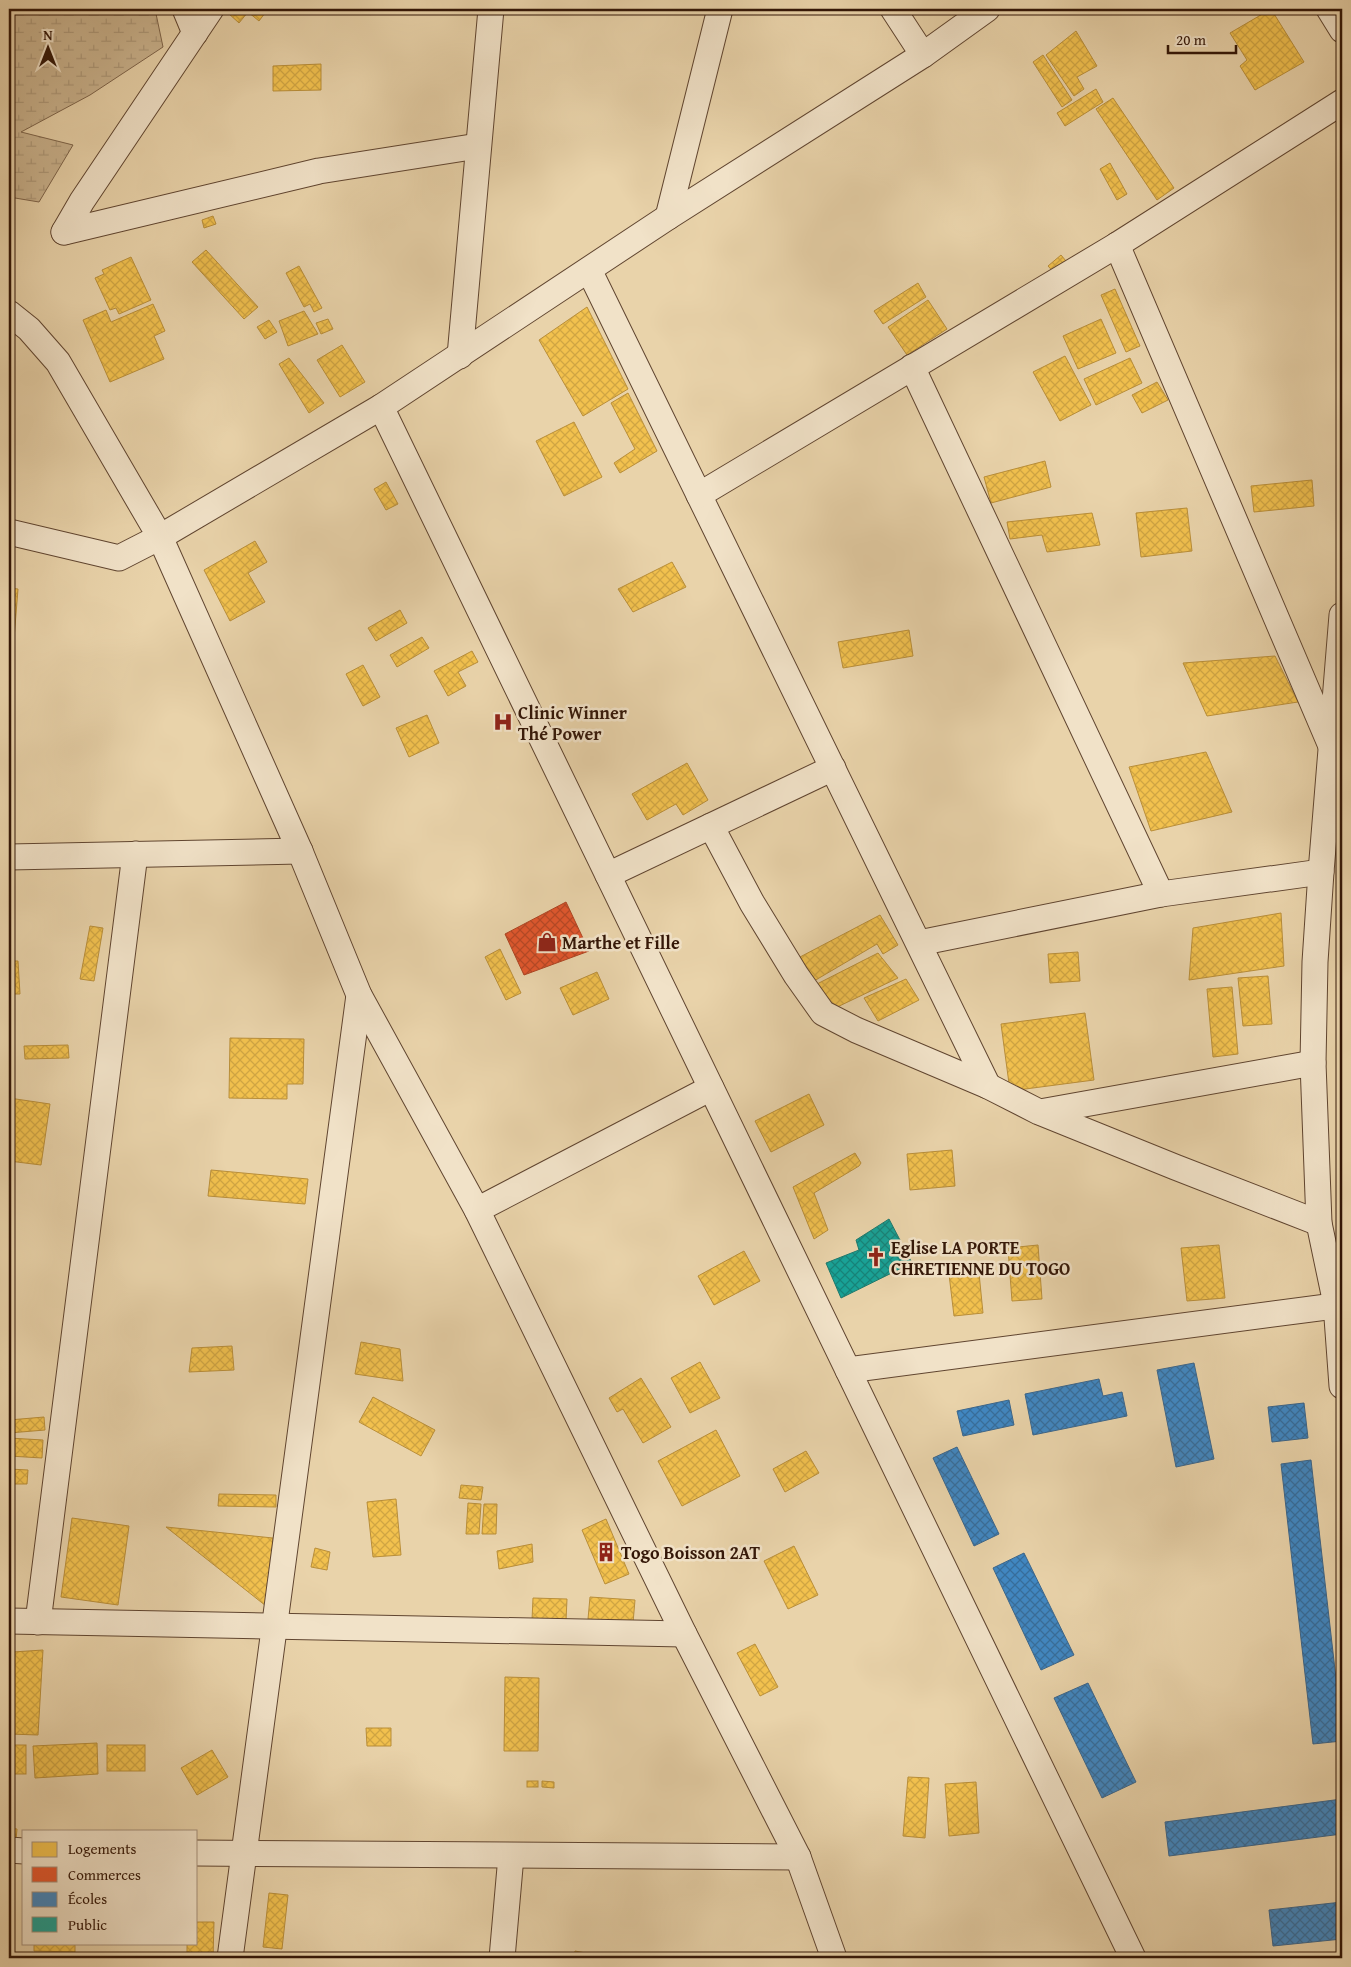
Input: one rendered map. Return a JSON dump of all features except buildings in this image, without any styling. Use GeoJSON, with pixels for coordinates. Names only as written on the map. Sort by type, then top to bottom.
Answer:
{"type":"FeatureCollection","features":[{"type":"Feature","properties":{"kind":"street"},"geometry":{"type":"LineString","coordinates":[[185,9],[195,33]]}},
{"type":"Feature","properties":{"kind":"street"},"geometry":{"type":"LineString","coordinates":[[210,9],[82,201],[64,232],[319,171],[478,146]]}},
{"type":"Feature","properties":{"kind":"street"},"geometry":{"type":"LineString","coordinates":[[460,356],[491,9]]}},
{"type":"Feature","properties":{"kind":"street"},"geometry":{"type":"LineString","coordinates":[[668,217],[720,9]]}},
{"type":"Feature","properties":{"kind":"street"},"geometry":{"type":"LineString","coordinates":[[893,9],[923,55]]}},
{"type":"Feature","properties":{"kind":"street"},"geometry":{"type":"LineString","coordinates":[[9,532],[119,558],[160,537],[381,407],[668,217],[923,55],[987,9]]}},
{"type":"Feature","properties":{"kind":"street"},"geometry":{"type":"LineString","coordinates":[[1329,9],[1342,30]]}},
{"type":"Feature","properties":{"kind":"street"},"geometry":{"type":"LineString","coordinates":[[700,495],[1117,245],[1342,102]]}},
{"type":"Feature","properties":{"kind":"street"},"geometry":{"type":"LineString","coordinates":[[1117,245],[1332,749]]}},
{"type":"Feature","properties":{"kind":"street"},"geometry":{"type":"LineString","coordinates":[[589,270],[988,1086]]}},
{"type":"Feature","properties":{"kind":"street"},"geometry":{"type":"LineString","coordinates":[[9,313],[29,329],[58,362],[160,537],[300,851],[359,995],[477,1210],[684,1634],[798,1856],[834,1958]]}},
{"type":"Feature","properties":{"kind":"street"},"geometry":{"type":"LineString","coordinates":[[912,367],[1161,894]]}},
{"type":"Feature","properties":{"kind":"street"},"geometry":{"type":"LineString","coordinates":[[381,407],[1133,1958]]}},
{"type":"Feature","properties":{"kind":"street"},"geometry":{"type":"LineString","coordinates":[[1342,615],[1320,872],[1315,962],[1313,1062],[1319,1223],[1339,1304],[1342,1386]]}},
{"type":"Feature","properties":{"kind":"street"},"geometry":{"type":"LineString","coordinates":[[608,875],[833,768]]}},
{"type":"Feature","properties":{"kind":"street"},"geometry":{"type":"LineString","coordinates":[[711,826],[752,903],[823,1014],[988,1086],[1039,1112],[1319,1223]]}},
{"type":"Feature","properties":{"kind":"street"},"geometry":{"type":"LineString","coordinates":[[9,857],[300,851]]}},
{"type":"Feature","properties":{"kind":"street"},"geometry":{"type":"LineString","coordinates":[[38,1622],[135,854]]}},
{"type":"Feature","properties":{"kind":"street"},"geometry":{"type":"LineString","coordinates":[[919,943],[1161,894],[1320,872]]}},
{"type":"Feature","properties":{"kind":"street"},"geometry":{"type":"LineString","coordinates":[[230,1958],[359,995]]}},
{"type":"Feature","properties":{"kind":"street"},"geometry":{"type":"LineString","coordinates":[[1039,1112],[1313,1062]]}},
{"type":"Feature","properties":{"kind":"street"},"geometry":{"type":"LineString","coordinates":[[477,1210],[711,1088]]}},
{"type":"Feature","properties":{"kind":"street"},"geometry":{"type":"LineString","coordinates":[[848,1370],[1339,1304]]}},
{"type":"Feature","properties":{"kind":"street"},"geometry":{"type":"LineString","coordinates":[[9,1621],[684,1634]]}},
{"type":"Feature","properties":{"kind":"street"},"geometry":{"type":"LineString","coordinates":[[9,1850],[22,1851]]}},
{"type":"Feature","properties":{"kind":"street"},"geometry":{"type":"LineString","coordinates":[[198,1853],[798,1856]]}},
{"type":"Feature","properties":{"kind":"street"},"geometry":{"type":"LineString","coordinates":[[502,1958],[511,1856]]}},
{"type":"Feature","properties":{"kind":"green space"},"geometry":{"type":"Polygon","coordinates":[[[9,9],[155,9],[163,47],[90,95],[21,132],[73,145],[39,202],[9,197],[9,9]]]}},
{"type":"Feature","properties":{"kind":"place","name":"Clinic Winner Thé Power"},"geometry":{"type":"Point","coordinates":[503,722]}},
{"type":"Feature","properties":{"kind":"place","name":"Marthe et Fille"},"geometry":{"type":"Point","coordinates":[547,942]}},
{"type":"Feature","properties":{"kind":"place","name":"Eglise LA PORTE CHRETIENNE DU TOGO"},"geometry":{"type":"Point","coordinates":[876,1257]}},
{"type":"Feature","properties":{"kind":"place","name":"Togo Boisson 2AT"},"geometry":{"type":"Point","coordinates":[606,1552]}}]}
